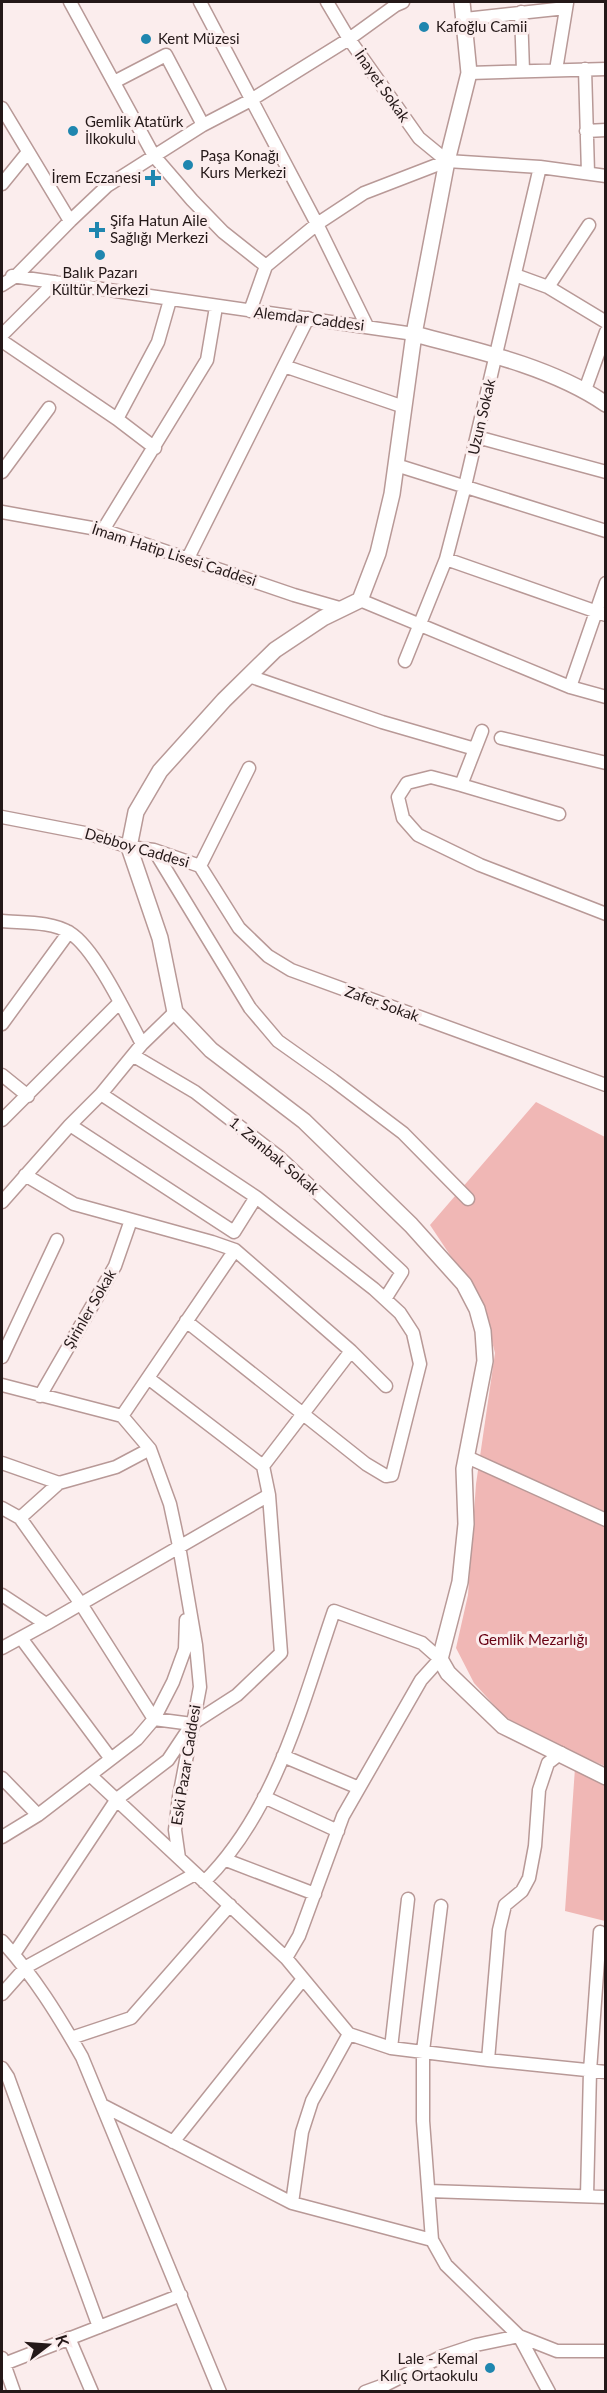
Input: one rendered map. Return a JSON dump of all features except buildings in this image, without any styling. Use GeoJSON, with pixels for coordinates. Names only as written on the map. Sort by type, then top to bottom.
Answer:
{"type":"FeatureCollection","features":[{"type":"Feature","properties":{"kind":"street"},"geometry":{"type":"LineString","coordinates":[[70,2],[154,156],[192,200],[223,231],[266,266]]}},
{"type":"Feature","properties":{"kind":"street"},"geometry":{"type":"LineString","coordinates":[[200,2],[317,224],[367,326]]}},
{"type":"Feature","properties":{"kind":"street","name":"İnayet Sokak"},"geometry":{"type":"LineString","coordinates":[[327,2],[349,39],[419,138],[447,160]]}},
{"type":"Feature","properties":{"kind":"street"},"geometry":{"type":"LineString","coordinates":[[286,1958],[299,1936],[338,1831],[358,1788],[421,1680],[440,1659],[460,1582],[466,1524],[464,1469],[485,1361],[483,1331],[477,1309],[464,1284],[411,1226],[304,1121],[211,1050],[175,1012],[160,938],[129,847],[136,813],[160,771],[224,700],[274,650],[323,618],[360,600],[378,553],[392,494],[414,334],[447,160],[469,73],[462,2]]}},
{"type":"Feature","properties":{"kind":"street"},"geometry":{"type":"LineString","coordinates":[[2,285],[16,276],[69,221],[107,186],[203,125],[252,100],[349,39],[398,3]]}},
{"type":"Feature","properties":{"kind":"street"},"geometry":{"type":"LineString","coordinates":[[465,19],[567,5],[556,70]]}},
{"type":"Feature","properties":{"kind":"street"},"geometry":{"type":"LineString","coordinates":[[521,12],[523,71]]}},
{"type":"Feature","properties":{"kind":"street"},"geometry":{"type":"LineString","coordinates":[[114,82],[166,55],[203,125]]}},
{"type":"Feature","properties":{"kind":"street"},"geometry":{"type":"LineString","coordinates":[[585,69],[588,173]]}},
{"type":"Feature","properties":{"kind":"street"},"geometry":{"type":"LineString","coordinates":[[469,73],[606,69]]}},
{"type":"Feature","properties":{"kind":"street"},"geometry":{"type":"LineString","coordinates":[[2,108],[69,221]]}},
{"type":"Feature","properties":{"kind":"street"},"geometry":{"type":"LineString","coordinates":[[586,131],[606,130]]}},
{"type":"Feature","properties":{"kind":"street"},"geometry":{"type":"LineString","coordinates":[[2,184],[28,152]]}},
{"type":"Feature","properties":{"kind":"street"},"geometry":{"type":"LineString","coordinates":[[250,311],[266,266],[317,224],[364,193],[447,160],[540,166],[606,176]]}},
{"type":"Feature","properties":{"kind":"street","name":"Uzun Sokak"},"geometry":{"type":"LineString","coordinates":[[405,662],[446,559],[540,166]]}},
{"type":"Feature","properties":{"kind":"street"},"geometry":{"type":"LineString","coordinates":[[548,287],[589,225]]}},
{"type":"Feature","properties":{"kind":"street"},"geometry":{"type":"LineString","coordinates":[[515,275],[548,287],[606,322]]}},
{"type":"Feature","properties":{"kind":"street","name":"Alemdar Caddesi"},"geometry":{"type":"LineString","coordinates":[[2,276],[16,276],[216,307],[414,334],[496,355],[585,390],[606,404]]}},
{"type":"Feature","properties":{"kind":"street"},"geometry":{"type":"LineString","coordinates":[[2,334],[55,282]]}},
{"type":"Feature","properties":{"kind":"street"},"geometry":{"type":"LineString","coordinates":[[117,419],[158,342],[170,300]]}},
{"type":"Feature","properties":{"kind":"street"},"geometry":{"type":"LineString","coordinates":[[103,530],[207,360],[216,307]]}},
{"type":"Feature","properties":{"kind":"street"},"geometry":{"type":"LineString","coordinates":[[188,558],[308,318]]}},
{"type":"Feature","properties":{"kind":"street"},"geometry":{"type":"LineString","coordinates":[[585,390],[606,332]]}},
{"type":"Feature","properties":{"kind":"street"},"geometry":{"type":"LineString","coordinates":[[2,341],[117,419],[155,448]]}},
{"type":"Feature","properties":{"kind":"street"},"geometry":{"type":"LineString","coordinates":[[284,366],[404,407]]}},
{"type":"Feature","properties":{"kind":"street"},"geometry":{"type":"LineString","coordinates":[[2,472],[50,408]]}},
{"type":"Feature","properties":{"kind":"street"},"geometry":{"type":"LineString","coordinates":[[477,437],[606,472]]}},
{"type":"Feature","properties":{"kind":"street"},"geometry":{"type":"LineString","coordinates":[[396,465],[606,531]]}},
{"type":"Feature","properties":{"kind":"street","name":"İmam Hatip Lisesi Caddesi"},"geometry":{"type":"LineString","coordinates":[[2,512],[103,530],[294,595],[343,609]]}},
{"type":"Feature","properties":{"kind":"street"},"geometry":{"type":"LineString","coordinates":[[446,559],[601,613]]}},
{"type":"Feature","properties":{"kind":"street"},"geometry":{"type":"LineString","coordinates":[[570,687],[601,613],[606,583]]}},
{"type":"Feature","properties":{"kind":"street"},"geometry":{"type":"LineString","coordinates":[[360,600],[570,687],[606,697]]}},
{"type":"Feature","properties":{"kind":"street"},"geometry":{"type":"LineString","coordinates":[[249,676],[382,722],[475,749]]}},
{"type":"Feature","properties":{"kind":"street"},"geometry":{"type":"LineString","coordinates":[[461,785],[482,731]]}},
{"type":"Feature","properties":{"kind":"street"},"geometry":{"type":"LineString","coordinates":[[501,738],[606,764]]}},
{"type":"Feature","properties":{"kind":"street","name":"Debboy Caddesi"},"geometry":{"type":"LineString","coordinates":[[2,817],[90,834],[129,847],[154,850],[200,866],[249,768]]}},
{"type":"Feature","properties":{"kind":"street"},"geometry":{"type":"LineString","coordinates":[[559,814],[431,777],[407,783],[398,797],[404,818],[418,835],[480,865],[606,914]]}},
{"type":"Feature","properties":{"kind":"street"},"geometry":{"type":"LineString","coordinates":[[154,850],[250,1008],[278,1041],[403,1134],[468,1199]]}},
{"type":"Feature","properties":{"kind":"street","name":"Zafer Sokak"},"geometry":{"type":"LineString","coordinates":[[200,866],[239,928],[268,956],[291,970],[606,1085]]}},
{"type":"Feature","properties":{"kind":"street"},"geometry":{"type":"LineString","coordinates":[[2,921],[50,926],[69,932],[87,949],[120,1002],[142,1044]]}},
{"type":"Feature","properties":{"kind":"street"},"geometry":{"type":"LineString","coordinates":[[2,1024],[69,932]]}},
{"type":"Feature","properties":{"kind":"street"},"geometry":{"type":"LineString","coordinates":[[2,1120],[120,1002]]}},
{"type":"Feature","properties":{"kind":"street"},"geometry":{"type":"LineString","coordinates":[[2,1202],[70,1125],[101,1094],[142,1044],[175,1012]]}},
{"type":"Feature","properties":{"kind":"street","name":"1. Zambak Sokak"},"geometry":{"type":"LineString","coordinates":[[134,1056],[195,1092],[279,1157],[402,1272],[385,1299]]}},
{"type":"Feature","properties":{"kind":"street"},"geometry":{"type":"LineString","coordinates":[[2,1075],[28,1096]]}},
{"type":"Feature","properties":{"kind":"street"},"geometry":{"type":"LineString","coordinates":[[101,1094],[256,1197],[400,1313],[413,1333],[420,1364],[392,1475],[386,1476],[366,1464],[186,1321]]}},
{"type":"Feature","properties":{"kind":"street"},"geometry":{"type":"LineString","coordinates":[[70,1125],[234,1232],[256,1197]]}},
{"type":"Feature","properties":{"kind":"street"},"geometry":{"type":"LineString","coordinates":[[25,1175],[74,1204],[235,1250],[351,1351],[386,1386]]}},
{"type":"Feature","properties":{"kind":"street","name":"Şirinler Sokak"},"geometry":{"type":"LineString","coordinates":[[40,1396],[115,1266],[131,1220]]}},
{"type":"Feature","properties":{"kind":"street"},"geometry":{"type":"LineString","coordinates":[[2,1357],[57,1240]]}},
{"type":"Feature","properties":{"kind":"street"},"geometry":{"type":"LineString","coordinates":[[2,1388],[122,1416],[235,1250]]}},
{"type":"Feature","properties":{"kind":"street"},"geometry":{"type":"LineString","coordinates":[[263,1466],[351,1351]]}},
{"type":"Feature","properties":{"kind":"street"},"geometry":{"type":"LineString","coordinates":[[14,1954],[117,1799],[168,1760],[192,1724],[237,1695],[281,1653],[268,1494],[263,1466],[148,1378]]}},
{"type":"Feature","properties":{"kind":"street","name":"Eski Pazar Caddesi"},"geometry":{"type":"LineString","coordinates":[[122,1416],[150,1449],[170,1504],[196,1645],[200,1687],[175,1830],[179,1858]]}},
{"type":"Feature","properties":{"kind":"street"},"geometry":{"type":"LineString","coordinates":[[20,1518],[59,1483],[116,1467],[150,1449]]}},
{"type":"Feature","properties":{"kind":"street"},"geometry":{"type":"LineString","coordinates":[[467,1457],[606,1520]]}},
{"type":"Feature","properties":{"kind":"street"},"geometry":{"type":"LineString","coordinates":[[2,1463],[59,1483]]}},
{"type":"Feature","properties":{"kind":"street"},"geometry":{"type":"LineString","coordinates":[[2,1648],[268,1494]]}},
{"type":"Feature","properties":{"kind":"street"},"geometry":{"type":"LineString","coordinates":[[2,1508],[20,1518],[81,1604],[154,1719]]}},
{"type":"Feature","properties":{"kind":"street"},"geometry":{"type":"LineString","coordinates":[[2,1595],[46,1624]]}},
{"type":"Feature","properties":{"kind":"street"},"geometry":{"type":"LineString","coordinates":[[2,1837],[38,1815],[137,1739],[154,1719],[173,1682],[185,1649],[188,1601]]}},
{"type":"Feature","properties":{"kind":"street"},"geometry":{"type":"LineString","coordinates":[[2,1994],[26,1967],[200,1878],[226,1860],[264,1797],[283,1756],[334,1611],[422,1643],[440,1659],[448,1673],[503,1726],[606,1777]]}},
{"type":"Feature","properties":{"kind":"street"},"geometry":{"type":"LineString","coordinates":[[21,1638],[111,1759]]}},
{"type":"Feature","properties":{"kind":"street"},"geometry":{"type":"LineString","coordinates":[[154,1719],[192,1724]]}},
{"type":"Feature","properties":{"kind":"street"},"geometry":{"type":"LineString","coordinates":[[488,2061],[499,1930],[506,1905],[522,1891],[530,1878],[539,1790],[548,1763],[561,1754]]}},
{"type":"Feature","properties":{"kind":"street"},"geometry":{"type":"LineString","coordinates":[[283,1756],[358,1788]]}},
{"type":"Feature","properties":{"kind":"street"},"geometry":{"type":"LineString","coordinates":[[90,1775],[286,1958],[348,2034],[391,2048],[488,2061],[606,2072]]}},
{"type":"Feature","properties":{"kind":"street"},"geometry":{"type":"LineString","coordinates":[[2,1778],[38,1815]]}},
{"type":"Feature","properties":{"kind":"street"},"geometry":{"type":"LineString","coordinates":[[264,1797],[338,1831]]}},
{"type":"Feature","properties":{"kind":"street"},"geometry":{"type":"LineString","coordinates":[[226,1860],[315,1894]]}},
{"type":"Feature","properties":{"kind":"street"},"geometry":{"type":"LineString","coordinates":[[391,2048],[408,1899]]}},
{"type":"Feature","properties":{"kind":"street"},"geometry":{"type":"LineString","coordinates":[[71,2038],[131,2018],[230,1905]]}},
{"type":"Feature","properties":{"kind":"street"},"geometry":{"type":"LineString","coordinates":[[441,1906],[423,2051],[423,2121],[432,2240],[446,2265],[519,2336],[549,2391]]}},
{"type":"Feature","properties":{"kind":"street"},"geometry":{"type":"LineString","coordinates":[[587,2196],[590,2071],[602,1958],[600,1932]]}},
{"type":"Feature","properties":{"kind":"street"},"geometry":{"type":"LineString","coordinates":[[2,1941],[26,1967],[82,2057],[220,2391]]}},
{"type":"Feature","properties":{"kind":"street"},"geometry":{"type":"LineString","coordinates":[[172,2142],[303,1979]]}},
{"type":"Feature","properties":{"kind":"street"},"geometry":{"type":"LineString","coordinates":[[292,2203],[302,2132],[308,2111],[348,2034]]}},
{"type":"Feature","properties":{"kind":"street"},"geometry":{"type":"LineString","coordinates":[[2,2068],[8,2076],[99,2326]]}},
{"type":"Feature","properties":{"kind":"street"},"geometry":{"type":"LineString","coordinates":[[102,2105],[292,2203],[432,2240]]}},
{"type":"Feature","properties":{"kind":"street"},"geometry":{"type":"LineString","coordinates":[[429,2191],[606,2197]]}},
{"type":"Feature","properties":{"kind":"street"},"geometry":{"type":"LineString","coordinates":[[9,2389],[3,2360],[69,2338],[181,2295]]}},
{"type":"Feature","properties":{"kind":"street"},"geometry":{"type":"LineString","coordinates":[[365,2391],[387,2384],[443,2355],[476,2344],[519,2336],[557,2351],[606,2351]]}},
{"type":"Feature","properties":{"kind":"street"},"geometry":{"type":"LineString","coordinates":[[69,2338],[92,2391]]}},
{"type":"Feature","properties":{"kind":"green space","name":"Gemlik Mezarlığı"},"geometry":{"type":"Polygon","coordinates":[[[536,1102],[605,1137],[605,1766],[534,1736],[503,1715],[474,1683],[456,1648],[468,1595],[476,1484],[495,1353],[482,1303],[430,1225],[536,1102]]]}},
{"type":"Feature","properties":{"kind":"green space"},"geometry":{"type":"Polygon","coordinates":[[[575,1768],[605,1785],[605,1921],[565,1911],[575,1768]]]}},
{"type":"Feature","properties":{"kind":"place","name":"Kafoğlu Camii"},"geometry":{"type":"Point","coordinates":[424,27]}},
{"type":"Feature","properties":{"kind":"place","name":"Kent Müzesi"},"geometry":{"type":"Point","coordinates":[146,39]}},
{"type":"Feature","properties":{"kind":"place","name":"Gemlik Atatürk İlkokulu"},"geometry":{"type":"Point","coordinates":[73,131]}},
{"type":"Feature","properties":{"kind":"place","name":"Paşa Konağı Kurs Merkezi"},"geometry":{"type":"Point","coordinates":[188,165]}},
{"type":"Feature","properties":{"kind":"place","name":"İrem Eczanesi"},"geometry":{"type":"Point","coordinates":[153,178]}},
{"type":"Feature","properties":{"kind":"place","name":"Şifa Hatun Aile Sağlığı Merkezi"},"geometry":{"type":"Point","coordinates":[97,230]}},
{"type":"Feature","properties":{"kind":"place","name":"Balık Pazarı Kültür Merkezi"},"geometry":{"type":"Point","coordinates":[100,255]}},
{"type":"Feature","properties":{"kind":"place","name":"Lale - Kemal Kılıç Ortaokulu"},"geometry":{"type":"Point","coordinates":[490,2368]}}]}
